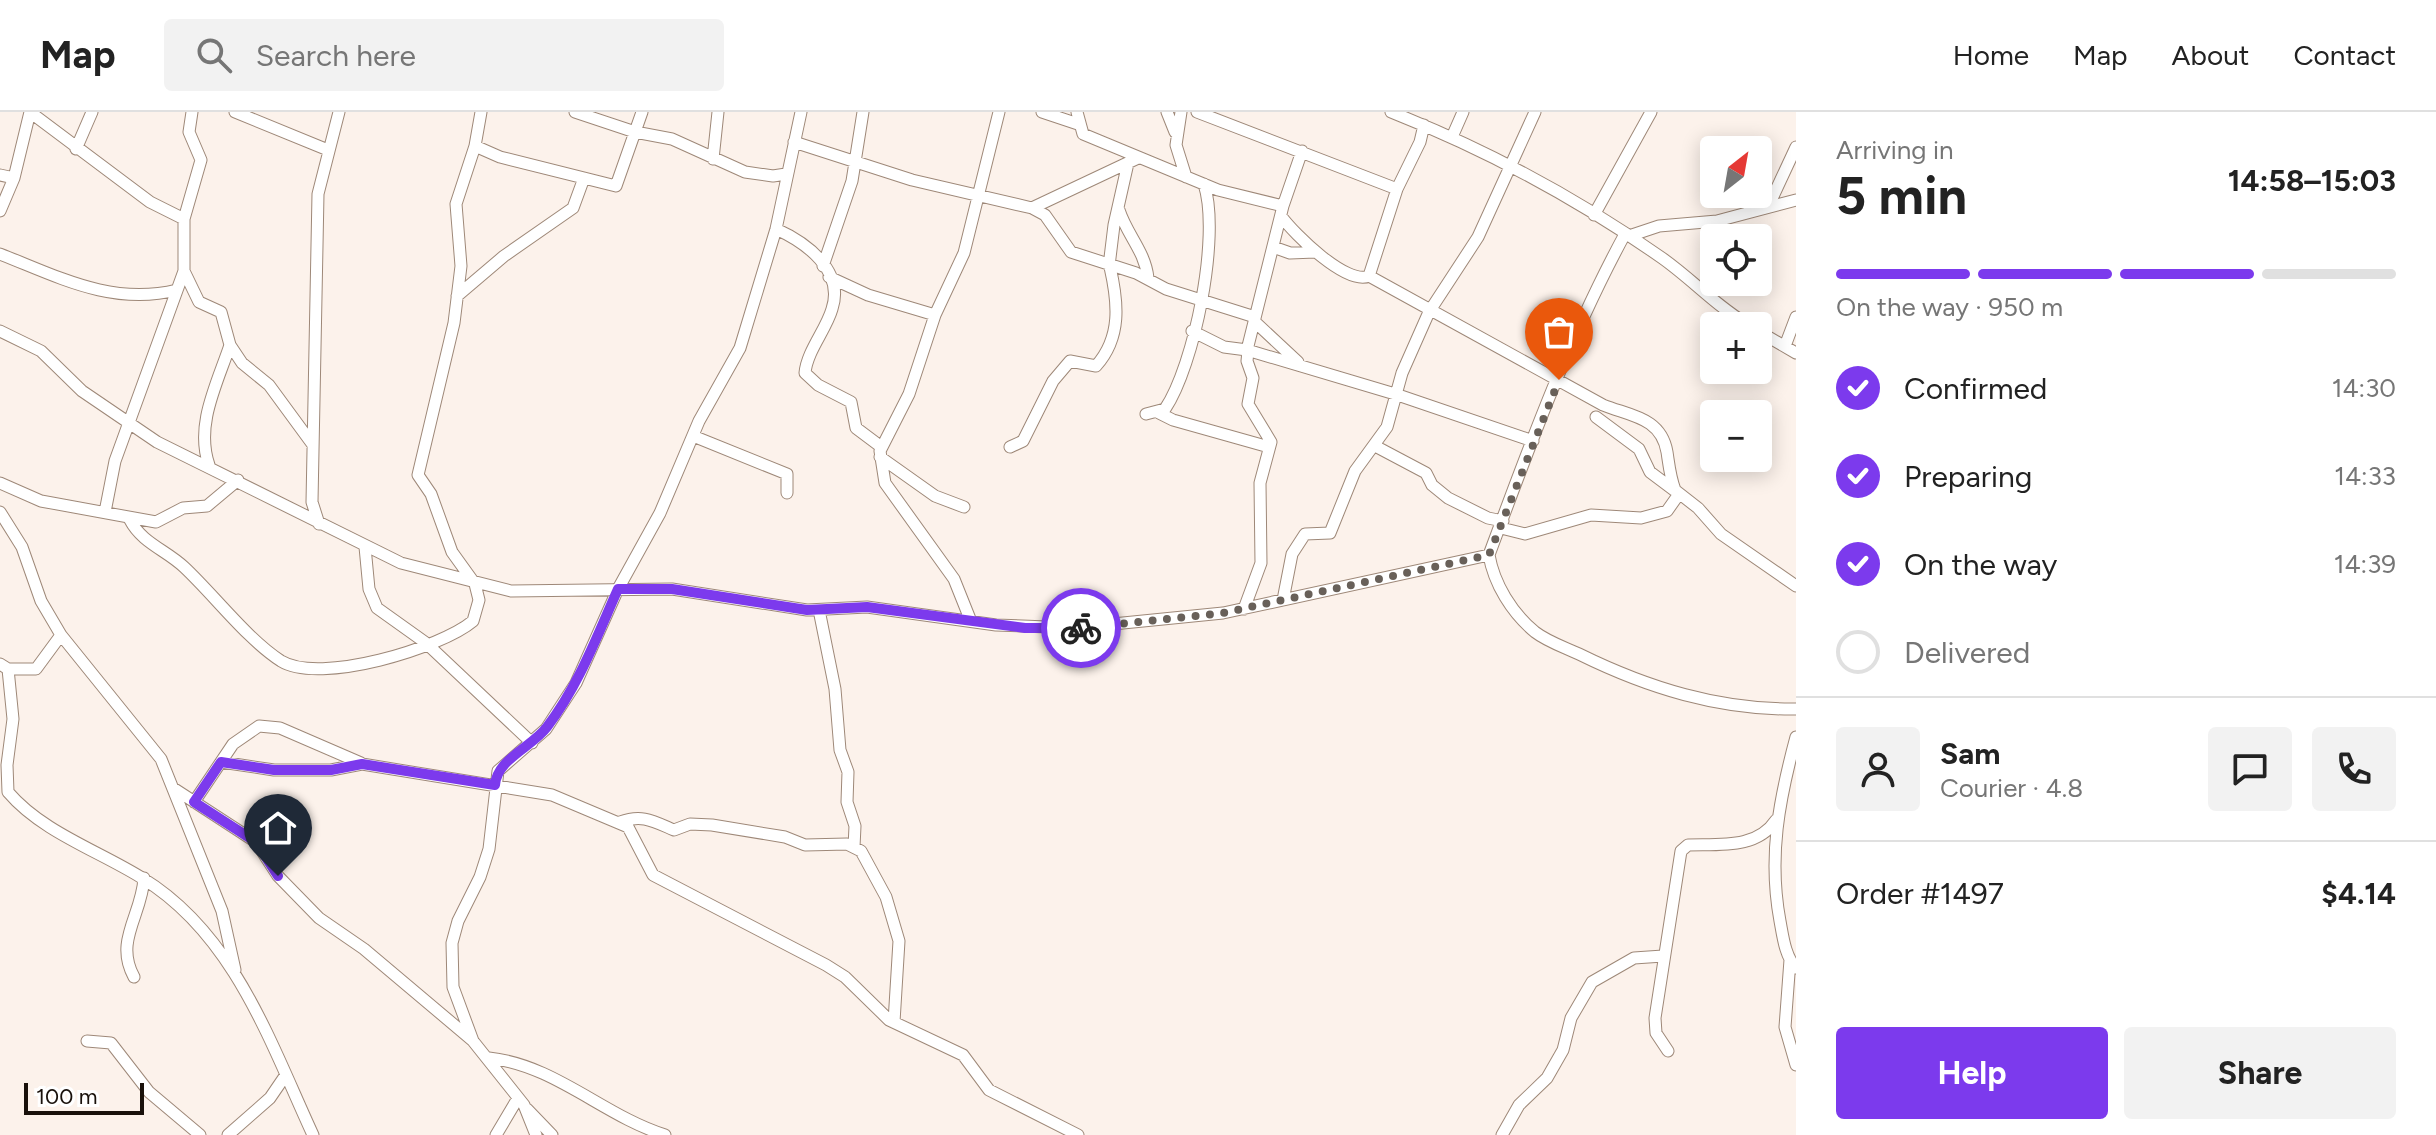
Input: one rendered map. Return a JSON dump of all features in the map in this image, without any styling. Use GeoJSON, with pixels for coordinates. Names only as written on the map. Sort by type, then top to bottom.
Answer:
{"type":"FeatureCollection","features":[{"type":"Feature","properties":{"kind":"street"},"geometry":{"type":"LineString","coordinates":[[0,211],[14,178],[30,112],[150,202],[184,219]]}},
{"type":"Feature","properties":{"kind":"street"},"geometry":{"type":"LineString","coordinates":[[76,149],[92,112]]}},
{"type":"Feature","properties":{"kind":"street"},"geometry":{"type":"LineString","coordinates":[[105,512],[115,461],[184,271],[184,219],[201,160],[189,132],[192,112]]}},
{"type":"Feature","properties":{"kind":"street"},"geometry":{"type":"LineString","coordinates":[[235,112],[328,150]]}},
{"type":"Feature","properties":{"kind":"street"},"geometry":{"type":"LineString","coordinates":[[319,524],[312,502],[318,194],[339,112]]}},
{"type":"Feature","properties":{"kind":"street"},"geometry":{"type":"LineString","coordinates":[[130,520],[137,533],[185,568],[215,603],[290,665],[341,668],[364,665],[454,633],[473,621],[479,600],[475,584],[452,552],[431,494],[418,475],[457,296],[461,266],[456,204],[475,146],[481,112]]}},
{"type":"Feature","properties":{"kind":"street"},"geometry":{"type":"LineString","coordinates":[[575,112],[635,132],[672,139],[755,175],[786,174]]}},
{"type":"Feature","properties":{"kind":"street"},"geometry":{"type":"LineString","coordinates":[[475,146],[500,157],[616,186],[642,112]]}},
{"type":"Feature","properties":{"kind":"street"},"geometry":{"type":"LineString","coordinates":[[713,159],[718,112]]}},
{"type":"Feature","properties":{"kind":"street"},"geometry":{"type":"LineString","coordinates":[[473,1041],[455,1001],[452,943],[458,921],[480,877],[489,849],[495,785],[502,767],[546,729],[576,683],[618,589],[660,513],[693,436],[740,348],[776,229],[801,112]]}},
{"type":"Feature","properties":{"kind":"street"},"geometry":{"type":"LineString","coordinates":[[826,271],[856,162],[863,112]]}},
{"type":"Feature","properties":{"kind":"street"},"geometry":{"type":"LineString","coordinates":[[970,619],[954,579],[885,483],[880,451],[909,394],[935,315],[964,253],[999,112]]}},
{"type":"Feature","properties":{"kind":"street"},"geometry":{"type":"LineString","coordinates":[[1042,112],[1077,118],[1091,139],[1133,161],[1282,211],[1293,232],[1315,251],[1357,277],[1369,276],[1429,312],[1603,405],[1645,419],[1664,437],[1677,492],[1667,511],[1641,518],[1591,515],[1525,534],[1448,498],[1432,485],[1426,473],[1375,446]]}},
{"type":"Feature","properties":{"kind":"street"},"geometry":{"type":"LineString","coordinates":[[1167,112],[1176,132],[1186,177]]}},
{"type":"Feature","properties":{"kind":"street"},"geometry":{"type":"LineString","coordinates":[[1176,132],[1181,112]]}},
{"type":"Feature","properties":{"kind":"street"},"geometry":{"type":"LineString","coordinates":[[1197,112],[1397,189]]}},
{"type":"Feature","properties":{"kind":"street"},"geometry":{"type":"LineString","coordinates":[[1391,112],[1510,164],[1665,260],[1727,312]]}},
{"type":"Feature","properties":{"kind":"street"},"geometry":{"type":"LineString","coordinates":[[1452,137],[1463,112]]}},
{"type":"Feature","properties":{"kind":"street"},"geometry":{"type":"LineString","coordinates":[[1283,600],[1286,575],[1300,538],[1310,533],[1330,533],[1355,471],[1387,427],[1395,394],[1429,312],[1478,237],[1535,112]]}},
{"type":"Feature","properties":{"kind":"street"},"geometry":{"type":"LineString","coordinates":[[1594,215],[1651,112]]}},
{"type":"Feature","properties":{"kind":"street"},"geometry":{"type":"LineString","coordinates":[[1369,276],[1397,189],[1420,142],[1424,125]]}},
{"type":"Feature","properties":{"kind":"street"},"geometry":{"type":"LineString","coordinates":[[794,142],[912,180],[980,193],[1032,208],[1045,215],[1071,252],[1255,319],[1301,365]]}},
{"type":"Feature","properties":{"kind":"street"},"geometry":{"type":"LineString","coordinates":[[1772,199],[1796,147]]}},
{"type":"Feature","properties":{"kind":"street"},"geometry":{"type":"LineString","coordinates":[[1244,609],[1261,563],[1260,483],[1270,437],[1248,404],[1253,378],[1247,350],[1282,211],[1302,151]]}},
{"type":"Feature","properties":{"kind":"street"},"geometry":{"type":"LineString","coordinates":[[790,161],[821,152]]}},
{"type":"Feature","properties":{"kind":"street"},"geometry":{"type":"LineString","coordinates":[[1032,208],[1133,161]]}},
{"type":"Feature","properties":{"kind":"street"},"geometry":{"type":"LineString","coordinates":[[1010,447],[1023,441],[1039,405],[1068,362],[1090,367],[1096,366],[1103,358],[1117,323],[1110,266],[1119,209],[1133,161]]}},
{"type":"Feature","properties":{"kind":"street"},"geometry":{"type":"LineString","coordinates":[[0,175],[14,178]]}},
{"type":"Feature","properties":{"kind":"street"},"geometry":{"type":"LineString","coordinates":[[457,296],[504,256],[573,208],[584,178]]}},
{"type":"Feature","properties":{"kind":"street"},"geometry":{"type":"LineString","coordinates":[[1204,184],[1209,226],[1202,298],[1185,371],[1169,403],[1152,413],[1269,447]]}},
{"type":"Feature","properties":{"kind":"street"},"geometry":{"type":"LineString","coordinates":[[1772,204],[1796,200]]}},
{"type":"Feature","properties":{"kind":"street"},"geometry":{"type":"LineString","coordinates":[[1759,208],[1717,221],[1659,226],[1627,235],[1559,380],[1489,555],[1507,601],[1525,622],[1548,641],[1642,683],[1695,698],[1745,709],[1796,709]]}},
{"type":"Feature","properties":{"kind":"street"},"geometry":{"type":"LineString","coordinates":[[1119,209],[1124,227],[1145,257],[1148,278]]}},
{"type":"Feature","properties":{"kind":"street"},"geometry":{"type":"LineString","coordinates":[[776,229],[806,243],[826,271],[834,293],[833,308],[805,373],[818,385],[851,402],[856,428],[880,451],[935,496],[964,507]]}},
{"type":"Feature","properties":{"kind":"street"},"geometry":{"type":"LineString","coordinates":[[1273,247],[1290,253],[1315,251]]}},
{"type":"Feature","properties":{"kind":"street"},"geometry":{"type":"LineString","coordinates":[[0,254],[93,291],[148,296],[177,290]]}},
{"type":"Feature","properties":{"kind":"street"},"geometry":{"type":"LineString","coordinates":[[184,271],[194,296],[221,312],[230,345],[242,363],[269,385],[315,449]]}},
{"type":"Feature","properties":{"kind":"street"},"geometry":{"type":"LineString","coordinates":[[826,271],[868,295],[935,315]]}},
{"type":"Feature","properties":{"kind":"street"},"geometry":{"type":"LineString","coordinates":[[1785,346],[1796,317]]}},
{"type":"Feature","properties":{"kind":"street"},"geometry":{"type":"LineString","coordinates":[[0,331],[41,351],[82,391],[129,425],[365,547],[423,571],[475,584],[544,593],[672,589],[819,610],[880,608],[1025,628],[1073,628],[1244,609],[1489,555]]}},
{"type":"Feature","properties":{"kind":"street"},"geometry":{"type":"LineString","coordinates":[[1192,331],[1224,347],[1301,365],[1533,441]]}},
{"type":"Feature","properties":{"kind":"street"},"geometry":{"type":"LineString","coordinates":[[1772,339],[1796,353]]}},
{"type":"Feature","properties":{"kind":"street"},"geometry":{"type":"LineString","coordinates":[[209,465],[203,448],[207,412],[230,345]]}},
{"type":"Feature","properties":{"kind":"street"},"geometry":{"type":"LineString","coordinates":[[1596,417],[1639,449],[1650,472],[1698,508],[1721,534],[1796,586]]}},
{"type":"Feature","properties":{"kind":"street"},"geometry":{"type":"LineString","coordinates":[[693,436],[782,471],[790,479],[787,493]]}},
{"type":"Feature","properties":{"kind":"street"},"geometry":{"type":"LineString","coordinates":[[0,483],[41,501],[105,512],[130,520],[156,522],[183,508],[207,506],[238,480]]}},
{"type":"Feature","properties":{"kind":"street"},"geometry":{"type":"LineString","coordinates":[[0,512],[22,547],[41,601],[61,635],[140,729],[161,759],[222,911],[234,949],[235,970]]}},
{"type":"Feature","properties":{"kind":"street"},"geometry":{"type":"LineString","coordinates":[[365,547],[369,589],[377,608],[426,643],[532,743]]}},
{"type":"Feature","properties":{"kind":"street"},"geometry":{"type":"LineString","coordinates":[[819,610],[835,689],[841,755],[848,772],[847,802],[855,826],[854,847]]}},
{"type":"Feature","properties":{"kind":"street"},"geometry":{"type":"LineString","coordinates":[[61,635],[36,669],[4,667],[13,719],[7,765],[8,792],[46,823],[144,878],[200,926],[235,970],[313,1135]]}},
{"type":"Feature","properties":{"kind":"street"},"geometry":{"type":"LineString","coordinates":[[194,802],[233,744],[268,725],[362,764],[552,795],[620,822],[633,834],[653,875],[826,965],[845,977],[864,999],[894,1022],[963,1055],[989,1090],[1078,1135]]}},
{"type":"Feature","properties":{"kind":"street"},"geometry":{"type":"LineString","coordinates":[[1796,737],[1776,820],[1773,869],[1793,964],[1785,1027],[1796,1065]]}},
{"type":"Feature","properties":{"kind":"street"},"geometry":{"type":"LineString","coordinates":[[221,762],[251,769],[284,770],[331,770],[362,764]]}},
{"type":"Feature","properties":{"kind":"street"},"geometry":{"type":"LineString","coordinates":[[172,787],[256,842],[278,876],[319,918],[364,949],[473,1041],[521,1102],[552,1135]]}},
{"type":"Feature","properties":{"kind":"street"},"geometry":{"type":"LineString","coordinates":[[620,822],[633,817],[648,818],[674,830],[690,824],[712,825],[785,837],[805,845],[823,842],[854,847],[863,853],[886,897],[899,941],[894,1022]]}},
{"type":"Feature","properties":{"kind":"street"},"geometry":{"type":"LineString","coordinates":[[1668,1051],[1655,1026],[1679,856],[1683,848],[1755,840],[1768,833],[1776,820]]}},
{"type":"Feature","properties":{"kind":"street"},"geometry":{"type":"LineString","coordinates":[[134,977],[125,940],[143,893],[144,878]]}},
{"type":"Feature","properties":{"kind":"street"},"geometry":{"type":"LineString","coordinates":[[1502,1135],[1519,1105],[1547,1078],[1563,1050],[1571,1018],[1592,982],[1634,958],[1663,956]]}},
{"type":"Feature","properties":{"kind":"street"},"geometry":{"type":"LineString","coordinates":[[87,1041],[111,1043],[149,1092],[200,1135]]}},
{"type":"Feature","properties":{"kind":"street"},"geometry":{"type":"LineString","coordinates":[[489,1058],[531,1068],[633,1122],[665,1135]]}},
{"type":"Feature","properties":{"kind":"street"},"geometry":{"type":"LineString","coordinates":[[228,1135],[270,1098],[285,1076]]}},
{"type":"Feature","properties":{"kind":"street"},"geometry":{"type":"LineString","coordinates":[[496,1135],[521,1102]]}},
{"type":"Feature","properties":{"kind":"street"},"geometry":{"type":"LineString","coordinates":[[521,1102],[536,1135]]}},
{"type":"Feature","properties":{"kind":"way so far"},"geometry":{"type":"LineString","coordinates":[[1081,628],[1223,613],[1313,592],[1387,580],[1489,555],[1559,380]]}},
{"type":"Feature","properties":{"kind":"route"},"geometry":{"type":"LineString","coordinates":[[278,876],[256,842],[194,802],[221,762],[251,769],[274,770],[331,770],[362,764],[495,785],[498,771],[546,729],[576,683],[618,589],[672,589],[807,610],[867,607],[1025,628],[1081,628]]}}]}
